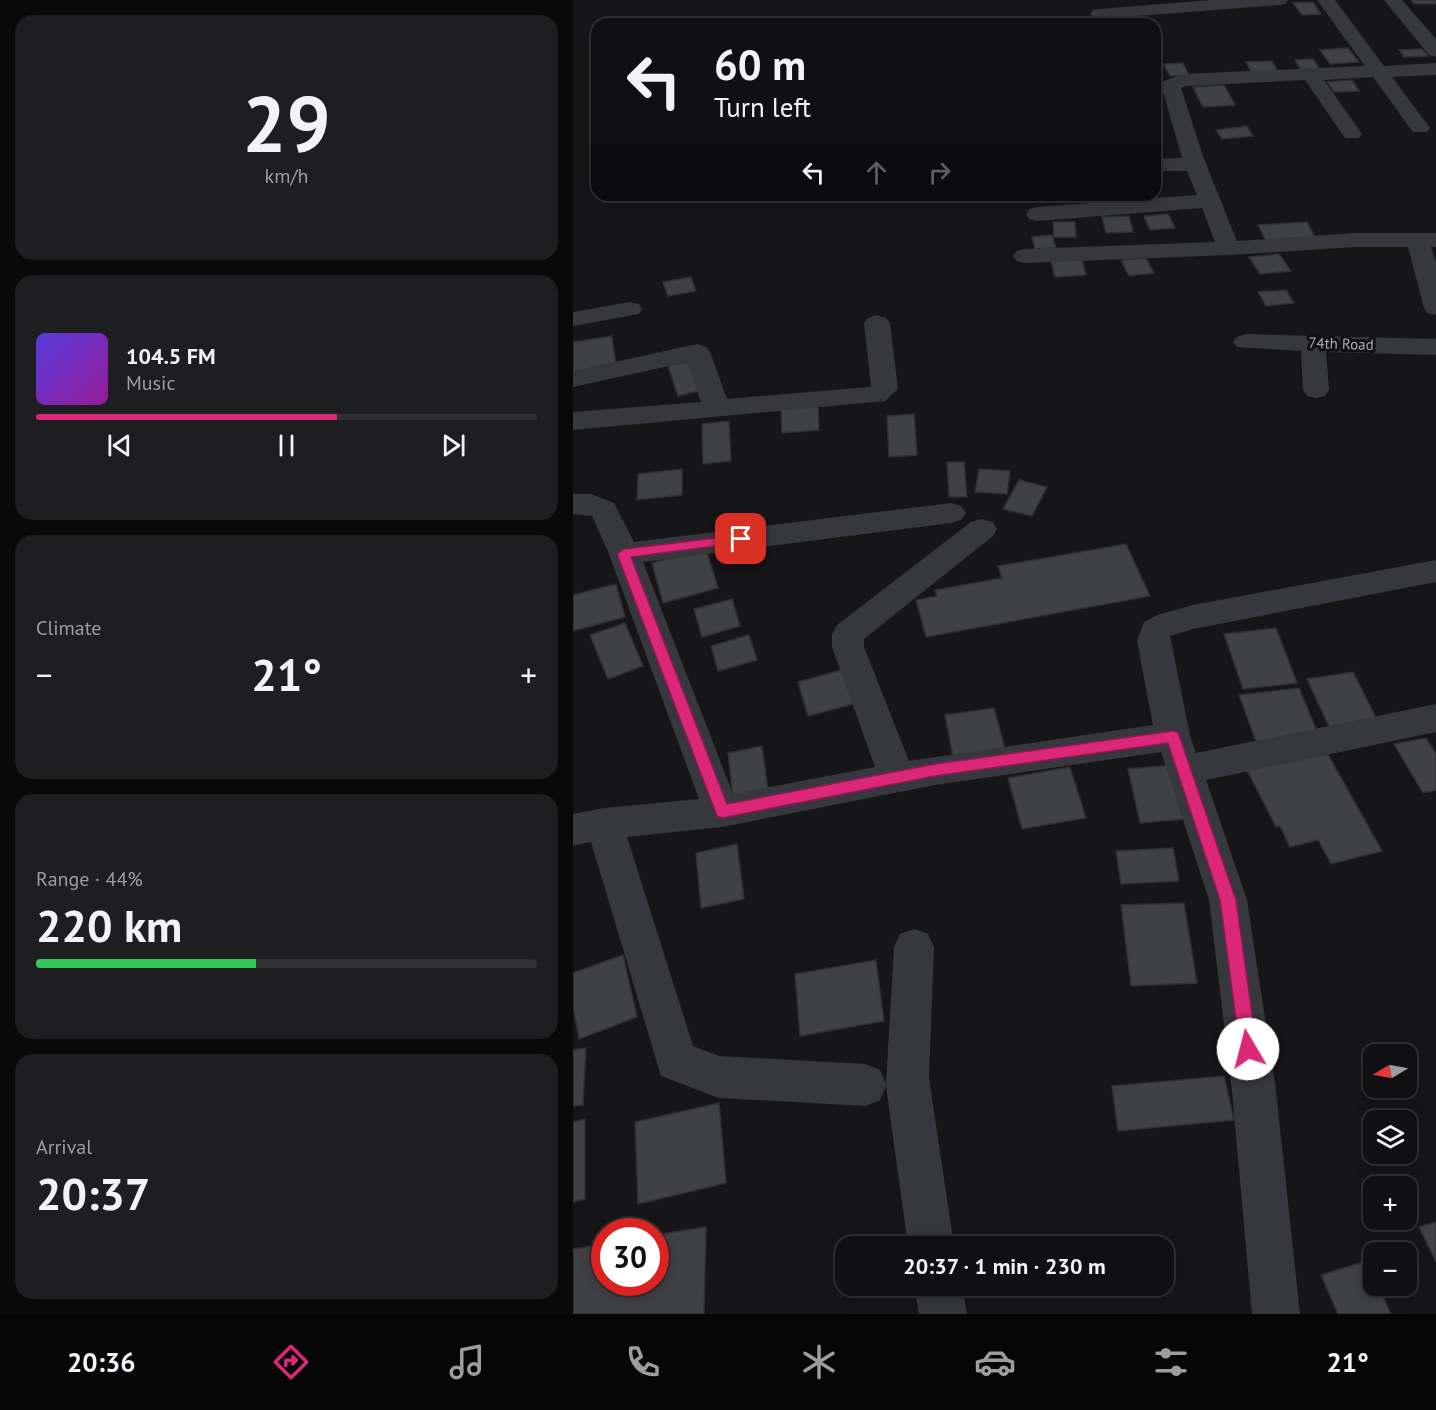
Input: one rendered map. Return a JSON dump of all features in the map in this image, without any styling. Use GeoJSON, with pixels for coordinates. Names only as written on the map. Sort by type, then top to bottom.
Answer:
{"type":"FeatureCollection","features":[{"type":"Feature","properties":{"kind":"street"},"geometry":{"type":"LineString","coordinates":[[1099,14],[1124,6],[1279,0]]}},
{"type":"Feature","properties":{"kind":"street"},"geometry":{"type":"LineString","coordinates":[[1326,0],[1420,128]]}},
{"type":"Feature","properties":{"kind":"street"},"geometry":{"type":"LineString","coordinates":[[1393,0],[1436,51]]}},
{"type":"Feature","properties":{"kind":"street"},"geometry":{"type":"LineString","coordinates":[[1229,248],[1185,135],[1171,84],[1436,69]]}},
{"type":"Feature","properties":{"kind":"street"},"geometry":{"type":"LineString","coordinates":[[1311,75],[1352,134]]}},
{"type":"Feature","properties":{"kind":"street"},"geometry":{"type":"LineString","coordinates":[[1161,164],[1194,160]]}},
{"type":"Feature","properties":{"kind":"street"},"geometry":{"type":"LineString","coordinates":[[1037,214],[1210,201]]}},
{"type":"Feature","properties":{"kind":"street"},"geometry":{"type":"LineString","coordinates":[[1025,256],[1229,248],[1355,240],[1427,240],[1436,308]]}},
{"type":"Feature","properties":{"kind":"street"},"geometry":{"type":"LineString","coordinates":[[573,319],[630,309]]}},
{"type":"Feature","properties":{"kind":"street"},"geometry":{"type":"LineString","coordinates":[[573,421],[882,393],[885,389],[877,323]]}},
{"type":"Feature","properties":{"kind":"street","name":"74th Road"},"geometry":{"type":"LineString","coordinates":[[1246,342],[1436,347]]}},
{"type":"Feature","properties":{"kind":"street"},"geometry":{"type":"LineString","coordinates":[[1313,343],[1316,390]]}},
{"type":"Feature","properties":{"kind":"street"},"geometry":{"type":"LineString","coordinates":[[573,379],[697,352],[717,409]]}},
{"type":"Feature","properties":{"kind":"street"},"geometry":{"type":"LineString","coordinates":[[573,504],[591,504],[604,510],[624,554],[722,812]]}},
{"type":"Feature","properties":{"kind":"street"},"geometry":{"type":"LineString","coordinates":[[624,554],[951,513]]}},
{"type":"Feature","properties":{"kind":"street"},"geometry":{"type":"LineString","coordinates":[[897,777],[848,647],[848,634],[982,529]]}},
{"type":"Feature","properties":{"kind":"street"},"geometry":{"type":"LineString","coordinates":[[1276,1314],[1254,1092],[1228,900],[1179,753],[1153,641],[1155,630],[1167,623],[1193,617],[1436,571]]}},
{"type":"Feature","properties":{"kind":"street"},"geometry":{"type":"LineString","coordinates":[[865,1085],[719,1077],[676,1061],[588,827],[722,812],[897,777],[1179,753],[1436,718]]}},
{"type":"Feature","properties":{"kind":"street"},"geometry":{"type":"LineString","coordinates":[[914,947],[907,1078],[929,1236]]}},
{"type":"Feature","properties":{"kind":"street"},"geometry":{"type":"LineString","coordinates":[[940,1296],[943,1314]]}},
{"type":"Feature","properties":{"kind":"building"},"geometry":{"type":"Polygon","coordinates":[[[1411,0],[1436,0],[1436,4],[1414,4],[1411,0]]]}},
{"type":"Feature","properties":{"kind":"building"},"geometry":{"type":"Polygon","coordinates":[[[1313,2],[1321,14],[1302,15],[1293,3],[1313,2]]]}},
{"type":"Feature","properties":{"kind":"building"},"geometry":{"type":"Polygon","coordinates":[[[1348,48],[1359,62],[1330,64],[1320,50],[1348,48]]]}},
{"type":"Feature","properties":{"kind":"building"},"geometry":{"type":"Polygon","coordinates":[[[1422,49],[1428,56],[1404,57],[1399,50],[1422,49]]]}},
{"type":"Feature","properties":{"kind":"building"},"geometry":{"type":"Polygon","coordinates":[[[1313,59],[1320,69],[1301,70],[1295,60],[1313,59]]]}},
{"type":"Feature","properties":{"kind":"building"},"geometry":{"type":"Polygon","coordinates":[[[1272,61],[1279,74],[1253,75],[1246,62],[1272,61]]]}},
{"type":"Feature","properties":{"kind":"building"},"geometry":{"type":"Polygon","coordinates":[[[1183,63],[1189,75],[1170,76],[1163,64],[1183,63]]]}},
{"type":"Feature","properties":{"kind":"building"},"geometry":{"type":"Polygon","coordinates":[[[1352,80],[1359,91],[1334,92],[1327,82],[1352,80]]]}},
{"type":"Feature","properties":{"kind":"building"},"geometry":{"type":"Polygon","coordinates":[[[1224,85],[1235,105],[1203,107],[1193,87],[1224,85]]]}},
{"type":"Feature","properties":{"kind":"building"},"geometry":{"type":"Polygon","coordinates":[[[1247,126],[1253,136],[1222,139],[1216,130],[1247,126]]]}},
{"type":"Feature","properties":{"kind":"building"},"geometry":{"type":"Polygon","coordinates":[[[1099,201],[1125,201],[1127,205],[1101,206],[1099,201]]]}},
{"type":"Feature","properties":{"kind":"building"},"geometry":{"type":"Polygon","coordinates":[[[1168,214],[1175,228],[1150,230],[1144,216],[1168,214]]]}},
{"type":"Feature","properties":{"kind":"building"},"geometry":{"type":"Polygon","coordinates":[[[1129,216],[1133,232],[1106,233],[1102,217],[1129,216]]]}},
{"type":"Feature","properties":{"kind":"building"},"geometry":{"type":"Polygon","coordinates":[[[1053,222],[1075,222],[1076,237],[1054,237],[1053,222]]]}},
{"type":"Feature","properties":{"kind":"building"},"geometry":{"type":"Polygon","coordinates":[[[1307,222],[1317,241],[1267,243],[1258,225],[1307,222]]]}},
{"type":"Feature","properties":{"kind":"building"},"geometry":{"type":"Polygon","coordinates":[[[1052,235],[1056,248],[1035,249],[1032,237],[1052,235]]]}},
{"type":"Feature","properties":{"kind":"building"},"geometry":{"type":"Polygon","coordinates":[[[1279,254],[1291,271],[1260,274],[1249,257],[1279,254]]]}},
{"type":"Feature","properties":{"kind":"building"},"geometry":{"type":"Polygon","coordinates":[[[1146,258],[1154,273],[1129,276],[1121,260],[1146,258]]]}},
{"type":"Feature","properties":{"kind":"building"},"geometry":{"type":"Polygon","coordinates":[[[1082,259],[1086,275],[1055,277],[1051,261],[1082,259]]]}},
{"type":"Feature","properties":{"kind":"building"},"geometry":{"type":"Polygon","coordinates":[[[691,277],[696,291],[668,296],[663,282],[691,277]]]}},
{"type":"Feature","properties":{"kind":"building"},"geometry":{"type":"Polygon","coordinates":[[[1286,290],[1294,303],[1266,306],[1258,292],[1286,290]]]}},
{"type":"Feature","properties":{"kind":"building"},"geometry":{"type":"Polygon","coordinates":[[[612,336],[616,366],[573,373],[573,342],[612,336]]]}},
{"type":"Feature","properties":{"kind":"building"},"geometry":{"type":"Polygon","coordinates":[[[693,361],[702,390],[678,396],[668,366],[693,361]]]}},
{"type":"Feature","properties":{"kind":"building"},"geometry":{"type":"Polygon","coordinates":[[[818,406],[819,430],[782,433],[781,409],[818,406]]]}},
{"type":"Feature","properties":{"kind":"building"},"geometry":{"type":"Polygon","coordinates":[[[914,414],[917,455],[889,457],[887,416],[914,414]]]}},
{"type":"Feature","properties":{"kind":"building"},"geometry":{"type":"Polygon","coordinates":[[[729,421],[731,461],[703,464],[702,424],[729,421]]]}},
{"type":"Feature","properties":{"kind":"building"},"geometry":{"type":"Polygon","coordinates":[[[947,462],[964,462],[967,497],[949,497],[947,462]]]}},
{"type":"Feature","properties":{"kind":"building"},"geometry":{"type":"Polygon","coordinates":[[[682,469],[682,495],[637,500],[638,474],[682,469]]]}},
{"type":"Feature","properties":{"kind":"building"},"geometry":{"type":"Polygon","coordinates":[[[979,469],[1010,471],[1007,494],[975,492],[979,469]]]}},
{"type":"Feature","properties":{"kind":"building"},"geometry":{"type":"Polygon","coordinates":[[[1019,480],[1047,487],[1032,516],[1003,509],[1019,480]]]}},
{"type":"Feature","properties":{"kind":"building"},"geometry":{"type":"Polygon","coordinates":[[[1126,544],[1150,596],[926,637],[916,600],[937,596],[935,590],[1002,578],[998,566],[1126,544]]]}},
{"type":"Feature","properties":{"kind":"building"},"geometry":{"type":"Polygon","coordinates":[[[706,549],[718,588],[663,603],[652,563],[706,549]]]}},
{"type":"Feature","properties":{"kind":"building"},"geometry":{"type":"Polygon","coordinates":[[[616,584],[625,617],[573,631],[573,595],[616,584]]]}},
{"type":"Feature","properties":{"kind":"building"},"geometry":{"type":"Polygon","coordinates":[[[732,599],[740,626],[702,637],[694,609],[732,599]]]}},
{"type":"Feature","properties":{"kind":"building"},"geometry":{"type":"Polygon","coordinates":[[[625,623],[643,666],[608,679],[590,635],[625,623]]]}},
{"type":"Feature","properties":{"kind":"building"},"geometry":{"type":"Polygon","coordinates":[[[1276,628],[1297,683],[1243,689],[1224,634],[1276,628]]]}},
{"type":"Feature","properties":{"kind":"building"},"geometry":{"type":"Polygon","coordinates":[[[749,635],[757,660],[718,671],[711,646],[749,635]]]}},
{"type":"Feature","properties":{"kind":"building"},"geometry":{"type":"Polygon","coordinates":[[[849,668],[861,702],[808,716],[798,682],[849,668]]]}},
{"type":"Feature","properties":{"kind":"building"},"geometry":{"type":"Polygon","coordinates":[[[1353,672],[1380,726],[1332,733],[1307,679],[1353,672]]]}},
{"type":"Feature","properties":{"kind":"building"},"geometry":{"type":"Polygon","coordinates":[[[1299,688],[1319,736],[1257,744],[1239,695],[1299,688]]]}},
{"type":"Feature","properties":{"kind":"building"},"geometry":{"type":"Polygon","coordinates":[[[994,708],[1005,749],[953,757],[945,715],[994,708]]]}},
{"type":"Feature","properties":{"kind":"building"},"geometry":{"type":"Polygon","coordinates":[[[1426,738],[1436,754],[1436,790],[1423,793],[1394,744],[1426,738]]]}},
{"type":"Feature","properties":{"kind":"building"},"geometry":{"type":"Polygon","coordinates":[[[762,746],[768,790],[733,797],[728,753],[762,746]]]}},
{"type":"Feature","properties":{"kind":"building"},"geometry":{"type":"Polygon","coordinates":[[[1326,751],[1382,851],[1331,864],[1318,840],[1290,847],[1280,826],[1276,827],[1247,770],[1326,751]]]}},
{"type":"Feature","properties":{"kind":"building"},"geometry":{"type":"Polygon","coordinates":[[[1172,765],[1185,819],[1140,823],[1128,769],[1172,765]]]}},
{"type":"Feature","properties":{"kind":"building"},"geometry":{"type":"Polygon","coordinates":[[[1070,767],[1086,818],[1022,829],[1008,778],[1070,767]]]}},
{"type":"Feature","properties":{"kind":"building"},"geometry":{"type":"Polygon","coordinates":[[[737,844],[744,899],[701,908],[696,853],[737,844]]]}},
{"type":"Feature","properties":{"kind":"building"},"geometry":{"type":"Polygon","coordinates":[[[1173,848],[1179,881],[1121,884],[1116,851],[1173,848]]]}},
{"type":"Feature","properties":{"kind":"building"},"geometry":{"type":"Polygon","coordinates":[[[1184,903],[1197,983],[1131,986],[1121,905],[1184,903]]]}},
{"type":"Feature","properties":{"kind":"building"},"geometry":{"type":"Polygon","coordinates":[[[623,955],[637,1017],[579,1039],[573,1006],[573,973],[623,955]]]}},
{"type":"Feature","properties":{"kind":"building"},"geometry":{"type":"Polygon","coordinates":[[[876,960],[884,1021],[800,1036],[795,974],[876,960]]]}},
{"type":"Feature","properties":{"kind":"building"},"geometry":{"type":"Polygon","coordinates":[[[586,1048],[583,1105],[573,1106],[573,1050],[586,1048]]]}},
{"type":"Feature","properties":{"kind":"building"},"geometry":{"type":"Polygon","coordinates":[[[1224,1076],[1234,1120],[1118,1131],[1112,1086],[1224,1076]]]}},
{"type":"Feature","properties":{"kind":"building"},"geometry":{"type":"Polygon","coordinates":[[[719,1103],[726,1183],[638,1204],[635,1122],[719,1103]]]}},
{"type":"Feature","properties":{"kind":"building"},"geometry":{"type":"Polygon","coordinates":[[[585,1119],[585,1199],[573,1202],[573,1122],[585,1119]]]}},
{"type":"Feature","properties":{"kind":"building"},"geometry":{"type":"Polygon","coordinates":[[[1436,1222],[1436,1262],[1419,1227],[1436,1222]]]}},
{"type":"Feature","properties":{"kind":"building"},"geometry":{"type":"Polygon","coordinates":[[[706,1227],[704,1314],[573,1314],[573,1249],[591,1246],[591,1296],[669,1296],[669,1233],[706,1227]]]}},
{"type":"Feature","properties":{"kind":"building"},"geometry":{"type":"Polygon","coordinates":[[[1363,1262],[1363,1296],[1383,1296],[1391,1314],[1338,1314],[1321,1275],[1363,1262]]]}},
{"type":"Feature","properties":{"kind":"route"},"geometry":{"type":"LineString","coordinates":[[741,539],[624,554],[722,812],[935,770],[1173,736],[1228,900],[1248,1049]]}}]}
